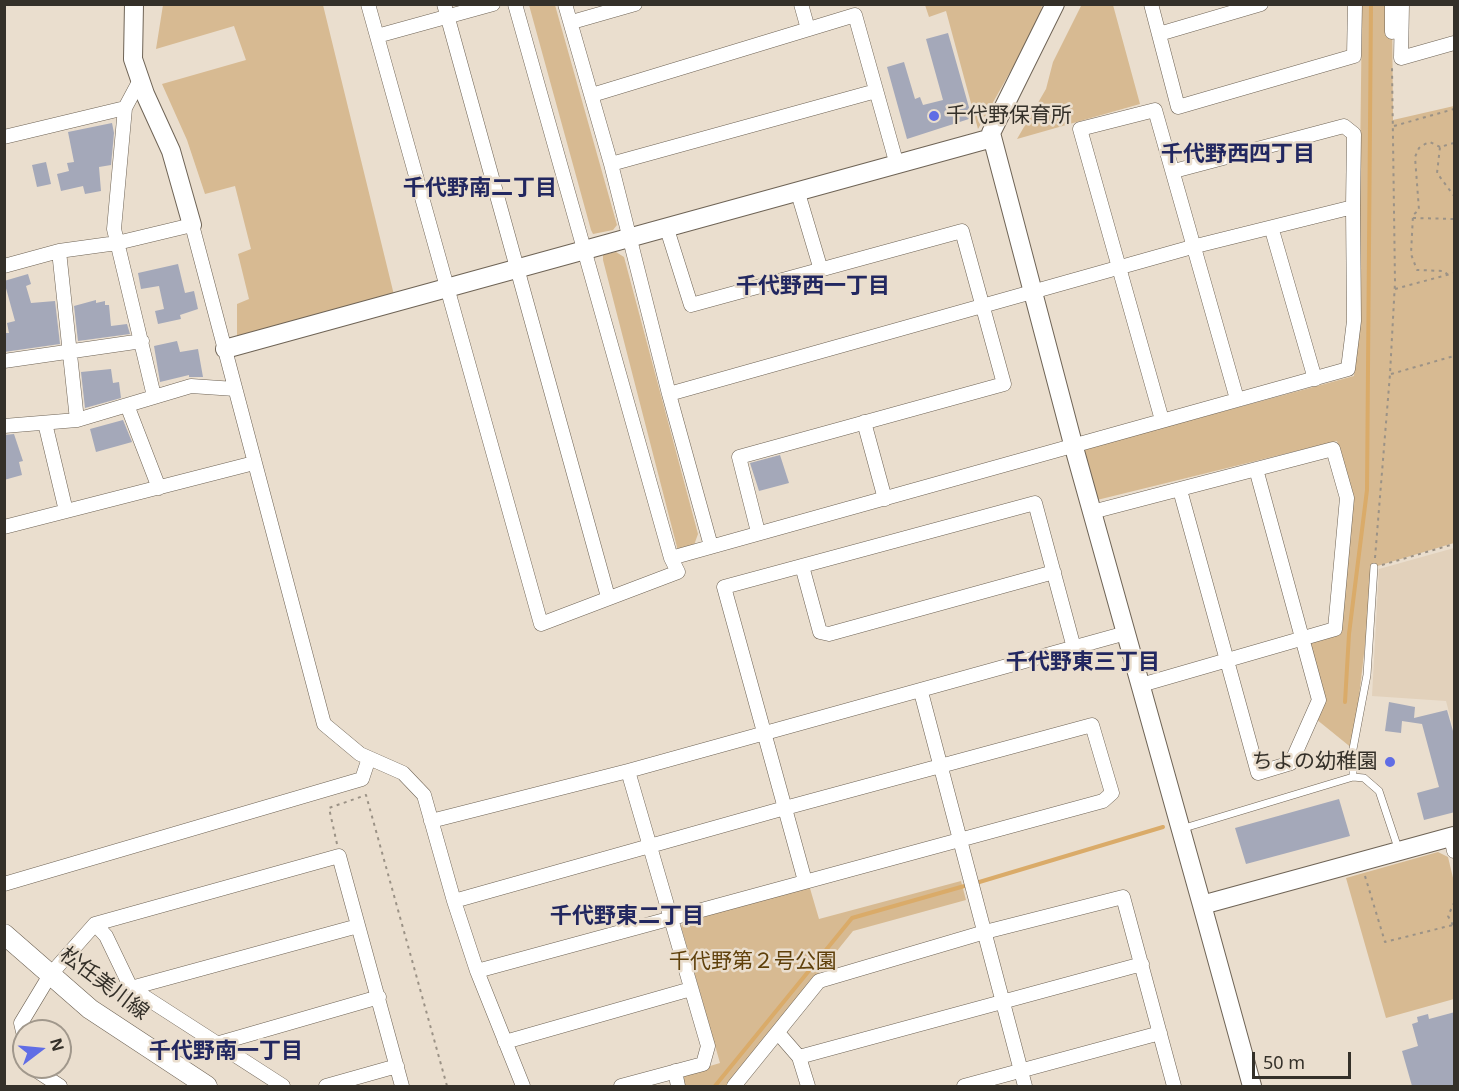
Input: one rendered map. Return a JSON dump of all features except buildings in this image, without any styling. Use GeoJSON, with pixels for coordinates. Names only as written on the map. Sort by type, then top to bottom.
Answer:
{"type":"FeatureCollection","features":[{"type":"Feature","properties":{"kind":"main road","name":"松任美川線"},"geometry":{"type":"LineString","coordinates":[[8,943],[90,1009],[207,1086]]}},
{"type":"Feature","properties":{"kind":"street"},"geometry":{"type":"LineString","coordinates":[[134,4],[133,59],[171,151],[324,724],[342,741],[369,758],[403,773],[424,795],[454,901],[477,971],[524,1086]]}},
{"type":"Feature","properties":{"kind":"street"},"geometry":{"type":"LineString","coordinates":[[368,4],[541,624],[678,572],[671,558],[515,4]]}},
{"type":"Feature","properties":{"kind":"street"},"geometry":{"type":"LineString","coordinates":[[377,36],[446,11],[493,4]]}},
{"type":"Feature","properties":{"kind":"street"},"geometry":{"type":"LineString","coordinates":[[565,4],[611,164],[628,239],[711,546]]}},
{"type":"Feature","properties":{"kind":"street"},"geometry":{"type":"LineString","coordinates":[[572,22],[635,4]]}},
{"type":"Feature","properties":{"kind":"street"},"geometry":{"type":"LineString","coordinates":[[801,4],[808,29]]}},
{"type":"Feature","properties":{"kind":"street"},"geometry":{"type":"LineString","coordinates":[[1055,4],[991,133],[1035,292],[1073,444],[1252,1086]]}},
{"type":"Feature","properties":{"kind":"street"},"geometry":{"type":"LineString","coordinates":[[1150,4],[1178,107],[1354,56],[1355,4]]}},
{"type":"Feature","properties":{"kind":"street"},"geometry":{"type":"LineString","coordinates":[[1159,34],[1261,4]]}},
{"type":"Feature","properties":{"kind":"street"},"geometry":{"type":"LineString","coordinates":[[1392,4],[1392,61]]}},
{"type":"Feature","properties":{"kind":"street"},"geometry":{"type":"LineString","coordinates":[[1402,4],[1401,58],[1455,43]]}},
{"type":"Feature","properties":{"kind":"street"},"geometry":{"type":"LineString","coordinates":[[446,11],[608,597]]}},
{"type":"Feature","properties":{"kind":"street"},"geometry":{"type":"LineString","coordinates":[[592,95],[855,15],[897,165]]}},
{"type":"Feature","properties":{"kind":"street"},"geometry":{"type":"LineString","coordinates":[[140,80],[125,108],[114,229],[154,396]]}},
{"type":"Feature","properties":{"kind":"street"},"geometry":{"type":"LineString","coordinates":[[611,164],[876,91]]}},
{"type":"Feature","properties":{"kind":"street"},"geometry":{"type":"LineString","coordinates":[[4,137],[125,108]]}},
{"type":"Feature","properties":{"kind":"street"},"geometry":{"type":"LineString","coordinates":[[1162,420],[1080,129],[1155,110],[1174,171],[1192,247],[1237,399]]}},
{"type":"Feature","properties":{"kind":"street"},"geometry":{"type":"LineString","coordinates":[[671,558],[1348,369],[1354,321],[1354,134],[1344,126],[1174,171]]}},
{"type":"Feature","properties":{"kind":"street"},"geometry":{"type":"LineString","coordinates":[[225,349],[992,138]]}},
{"type":"Feature","properties":{"kind":"street"},"geometry":{"type":"LineString","coordinates":[[798,193],[821,270]]}},
{"type":"Feature","properties":{"kind":"street"},"geometry":{"type":"LineString","coordinates":[[669,394],[1192,247],[1272,230],[1353,207]]}},
{"type":"Feature","properties":{"kind":"street"},"geometry":{"type":"LineString","coordinates":[[4,266],[59,251],[117,243],[192,225]]}},
{"type":"Feature","properties":{"kind":"street"},"geometry":{"type":"LineString","coordinates":[[667,229],[690,305],[962,231],[1004,384],[739,457],[758,532]]}},
{"type":"Feature","properties":{"kind":"street"},"geometry":{"type":"LineString","coordinates":[[1272,230],[1315,379]]}},
{"type":"Feature","properties":{"kind":"street"},"geometry":{"type":"LineString","coordinates":[[59,251],[77,420]]}},
{"type":"Feature","properties":{"kind":"street"},"geometry":{"type":"LineString","coordinates":[[4,361],[142,341]]}},
{"type":"Feature","properties":{"kind":"street"},"geometry":{"type":"LineString","coordinates":[[4,426],[77,420],[191,386],[235,389]]}},
{"type":"Feature","properties":{"kind":"street"},"geometry":{"type":"LineString","coordinates":[[127,405],[159,488]]}},
{"type":"Feature","properties":{"kind":"street"},"geometry":{"type":"LineString","coordinates":[[864,422],[885,499]]}},
{"type":"Feature","properties":{"kind":"street"},"geometry":{"type":"LineString","coordinates":[[45,423],[66,511]]}},
{"type":"Feature","properties":{"kind":"street"},"geometry":{"type":"LineString","coordinates":[[1092,512],[1333,449],[1347,498],[1335,628],[1141,685]]}},
{"type":"Feature","properties":{"kind":"street"},"geometry":{"type":"LineString","coordinates":[[4,527],[254,463]]}},
{"type":"Feature","properties":{"kind":"street"},"geometry":{"type":"LineString","coordinates":[[1180,490],[1258,772],[1291,763],[1319,699],[1256,469]]}},
{"type":"Feature","properties":{"kind":"street"},"geometry":{"type":"LineString","coordinates":[[805,880],[724,586],[1035,502],[1074,648]]}},
{"type":"Feature","properties":{"kind":"street"},"geometry":{"type":"LineString","coordinates":[[802,566],[820,632],[829,634],[1054,572]]}},
{"type":"Feature","properties":{"kind":"street"},"geometry":{"type":"LineString","coordinates":[[431,821],[628,771],[921,692],[1126,633]]}},
{"type":"Feature","properties":{"kind":"street"},"geometry":{"type":"LineString","coordinates":[[921,692],[962,840],[1025,1086]]}},
{"type":"Feature","properties":{"kind":"street"},"geometry":{"type":"LineString","coordinates":[[454,901],[1092,725],[1112,793],[1103,801],[805,880],[477,971]]}},
{"type":"Feature","properties":{"kind":"street"},"geometry":{"type":"LineString","coordinates":[[4,884],[362,779],[369,758]]}},
{"type":"Feature","properties":{"kind":"street"},"geometry":{"type":"LineString","coordinates":[[621,1086],[703,1064],[708,1046],[628,771]]}},
{"type":"Feature","properties":{"kind":"street"},"geometry":{"type":"LineString","coordinates":[[1202,905],[1399,851],[1453,841]]}},
{"type":"Feature","properties":{"kind":"street"},"geometry":{"type":"LineString","coordinates":[[23,1019],[50,975],[95,924],[339,856],[402,1086]]}},
{"type":"Feature","properties":{"kind":"street"},"geometry":{"type":"LineString","coordinates":[[734,1086],[779,1034],[819,981],[985,932],[1123,897],[1174,1086]]}},
{"type":"Feature","properties":{"kind":"street"},"geometry":{"type":"LineString","coordinates":[[95,924],[106,936],[131,988],[283,1086]]}},
{"type":"Feature","properties":{"kind":"street"},"geometry":{"type":"LineString","coordinates":[[131,988],[358,926]]}},
{"type":"Feature","properties":{"kind":"street"},"geometry":{"type":"LineString","coordinates":[[799,1057],[1142,964]]}},
{"type":"Feature","properties":{"kind":"street"},"geometry":{"type":"LineString","coordinates":[[505,1042],[692,988]]}},
{"type":"Feature","properties":{"kind":"street"},"geometry":{"type":"LineString","coordinates":[[216,1044],[379,997]]}},
{"type":"Feature","properties":{"kind":"street"},"geometry":{"type":"LineString","coordinates":[[964,1086],[1160,1033]]}},
{"type":"Feature","properties":{"kind":"street"},"geometry":{"type":"LineString","coordinates":[[779,1034],[799,1057],[808,1086]]}},
{"type":"Feature","properties":{"kind":"street"},"geometry":{"type":"LineString","coordinates":[[326,1086],[397,1066]]}},
{"type":"Feature","properties":{"kind":"street"},"geometry":{"type":"LineString","coordinates":[[675,1071],[678,1086]]}},
{"type":"Feature","properties":{"kind":"lane"},"geometry":{"type":"LineString","coordinates":[[1353,777],[1353,749],[1367,675],[1374,567]]}},
{"type":"Feature","properties":{"kind":"lane"},"geometry":{"type":"LineString","coordinates":[[1180,829],[1353,777],[1364,778],[1379,790],[1399,851]]}},
{"type":"Feature","properties":{"kind":"path"},"geometry":{"type":"LineString","coordinates":[[1392,61],[1395,289],[1374,567],[1455,544]]}},
{"type":"Feature","properties":{"kind":"path"},"geometry":{"type":"LineString","coordinates":[[1394,126],[1455,109]]}},
{"type":"Feature","properties":{"kind":"path"},"geometry":{"type":"LineString","coordinates":[[1448,275],[1444,271],[1417,270],[1411,254],[1413,218],[1419,210],[1415,157],[1425,144],[1430,142],[1440,147],[1455,143]]}},
{"type":"Feature","properties":{"kind":"path"},"geometry":{"type":"LineString","coordinates":[[1440,147],[1437,173],[1455,196]]}},
{"type":"Feature","properties":{"kind":"path"},"geometry":{"type":"LineString","coordinates":[[1413,218],[1455,219]]}},
{"type":"Feature","properties":{"kind":"path"},"geometry":{"type":"LineString","coordinates":[[1395,289],[1455,273]]}},
{"type":"Feature","properties":{"kind":"path"},"geometry":{"type":"LineString","coordinates":[[1390,374],[1455,356]]}},
{"type":"Feature","properties":{"kind":"path"},"geometry":{"type":"LineString","coordinates":[[339,856],[329,808],[366,795],[447,1086]]}},
{"type":"Feature","properties":{"kind":"path"},"geometry":{"type":"LineString","coordinates":[[1361,861],[1385,942],[1454,926],[1448,916],[1455,903]]}},
{"type":"Feature","properties":{"kind":"shaded area"},"geometry":{"type":"Polygon","coordinates":[[[1454,548],[1454,731],[1446,701],[1372,696],[1379,569],[1454,548]]]}},
{"type":"Feature","properties":{"kind":"green space"},"geometry":{"type":"Polygon","coordinates":[[[1082,4],[1113,5],[1140,104],[1017,139],[1046,89],[1053,62],[1082,4]]]}},
{"type":"Feature","properties":{"kind":"green space"},"geometry":{"type":"Polygon","coordinates":[[[163,5],[323,5],[394,295],[237,337],[237,304],[249,299],[238,254],[251,249],[235,186],[205,194],[187,140],[162,84],[246,60],[234,26],[156,49],[163,5]]]}},
{"type":"Feature","properties":{"kind":"green space"},"geometry":{"type":"Polygon","coordinates":[[[529,5],[555,5],[617,225],[613,230],[593,234],[591,230],[529,5]]]}},
{"type":"Feature","properties":{"kind":"green space"},"geometry":{"type":"Polygon","coordinates":[[[925,5],[1042,5],[1040,19],[978,129],[946,11],[929,17],[925,5]]]}},
{"type":"Feature","properties":{"kind":"green space"},"geometry":{"type":"Polygon","coordinates":[[[1362,5],[1392,5],[1393,120],[1454,106],[1454,543],[1374,567],[1353,749],[1316,719],[1307,642],[1338,634],[1352,495],[1337,441],[1097,500],[1084,449],[1354,376],[1358,322],[1362,5]]]}},
{"type":"Feature","properties":{"kind":"green space"},"geometry":{"type":"Polygon","coordinates":[[[616,252],[624,257],[698,534],[694,545],[678,551],[603,260],[603,255],[616,252]]]}},
{"type":"Feature","properties":{"kind":"green space"},"geometry":{"type":"Polygon","coordinates":[[[1438,852],[1448,857],[1454,882],[1454,999],[1386,1018],[1346,878],[1438,852]]]}},
{"type":"Feature","properties":{"kind":"green space","name":"千代野第２号公園"},"geometry":{"type":"Polygon","coordinates":[[[961,881],[966,900],[853,931],[728,1086],[683,1086],[680,1075],[720,1063],[681,926],[685,920],[809,885],[819,919],[961,881]]]}},
{"type":"Feature","properties":{"kind":"waterway"},"geometry":{"type":"LineString","coordinates":[[1345,702],[1349,634],[1367,490],[1371,4]]}},
{"type":"Feature","properties":{"kind":"waterway"},"geometry":{"type":"LineString","coordinates":[[976,883],[1163,827]]}},
{"type":"Feature","properties":{"kind":"waterway"},"geometry":{"type":"LineString","coordinates":[[715,1086],[852,918],[968,885]]}},
{"type":"Feature","properties":{"kind":"place","name":"千代野保育所"},"geometry":{"type":"Point","coordinates":[934,116]}},
{"type":"Feature","properties":{"kind":"place","name":"ちよの幼稚園"},"geometry":{"type":"Point","coordinates":[1390,762]}},
{"type":"Feature","properties":{"kind":"district","name":"千代野西四丁目"},"geometry":{"type":"Point","coordinates":[1238,155]}},
{"type":"Feature","properties":{"kind":"district","name":"千代野南二丁目"},"geometry":{"type":"Point","coordinates":[480,189]}},
{"type":"Feature","properties":{"kind":"district","name":"千代野西一丁目"},"geometry":{"type":"Point","coordinates":[813,287]}},
{"type":"Feature","properties":{"kind":"district","name":"千代野東三丁目"},"geometry":{"type":"Point","coordinates":[1083,663]}},
{"type":"Feature","properties":{"kind":"district","name":"千代野東二丁目"},"geometry":{"type":"Point","coordinates":[627,917]}},
{"type":"Feature","properties":{"kind":"district","name":"千代野南一丁目"},"geometry":{"type":"Point","coordinates":[226,1052]}}]}
